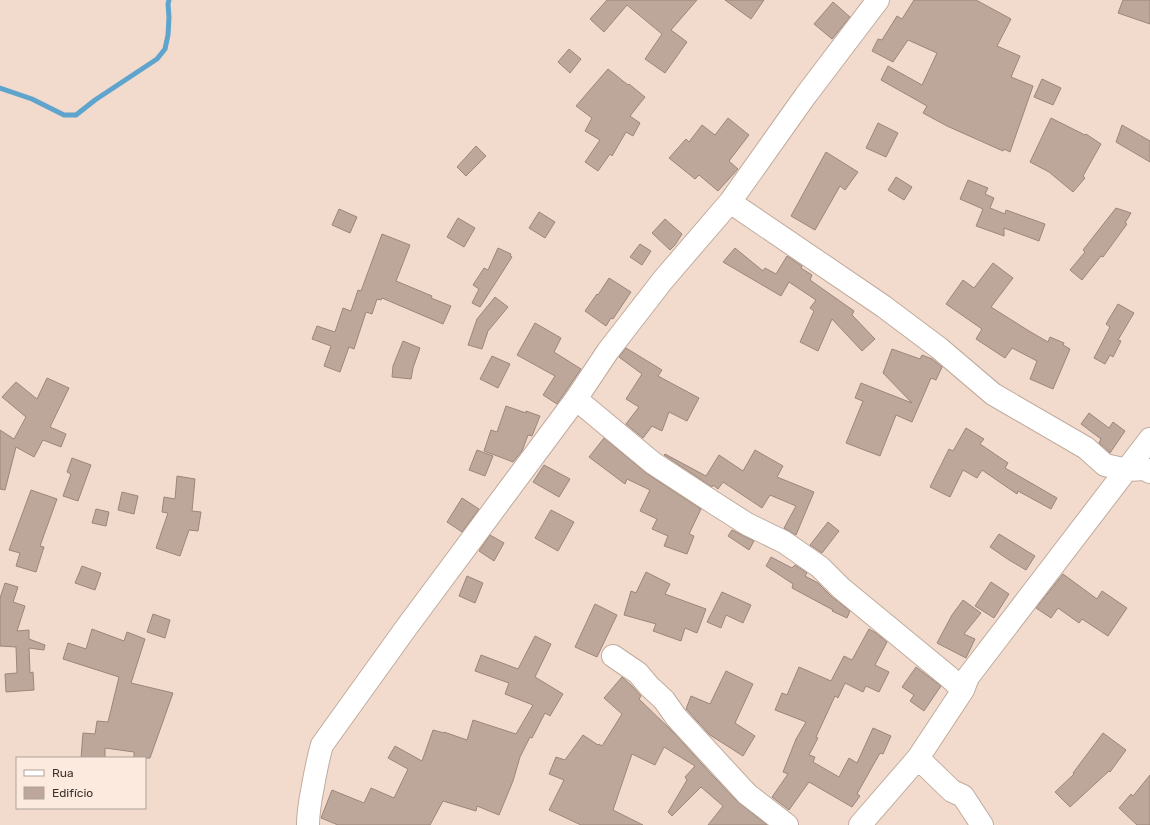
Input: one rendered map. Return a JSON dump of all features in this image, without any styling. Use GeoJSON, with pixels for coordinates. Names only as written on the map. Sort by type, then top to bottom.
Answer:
{"type":"FeatureCollection","features":[{"type":"Feature","properties":{"kind":"street"},"geometry":{"type":"LineString","coordinates":[[308,825],[313,786],[322,745],[394,644],[576,399],[608,351],[662,280],[730,202],[806,96],[878,0]]}},
{"type":"Feature","properties":{"kind":"street"},"geometry":{"type":"LineString","coordinates":[[730,202],[883,306],[939,348],[993,394],[1086,448],[1105,465],[1127,470],[1145,469],[1150,472]]}},
{"type":"Feature","properties":{"kind":"street"},"geometry":{"type":"LineString","coordinates":[[576,399],[653,463],[747,524],[784,542],[820,567],[842,588],[963,690]]}},
{"type":"Feature","properties":{"kind":"street"},"geometry":{"type":"LineString","coordinates":[[860,825],[918,758],[963,690],[968,677],[1150,439]]}},
{"type":"Feature","properties":{"kind":"street"},"geometry":{"type":"LineString","coordinates":[[613,656],[638,673],[648,686],[664,700],[676,717],[747,794],[787,825]]}},
{"type":"Feature","properties":{"kind":"street"},"geometry":{"type":"LineString","coordinates":[[918,758],[952,791],[963,796],[982,825]]}},
{"type":"Feature","properties":{"kind":"building"},"geometry":{"type":"Polygon","coordinates":[[[607,0],[697,0],[671,30],[687,42],[665,73],[645,59],[662,34],[627,5],[604,32],[590,19],[607,0]]]}},
{"type":"Feature","properties":{"kind":"building"},"geometry":{"type":"Polygon","coordinates":[[[725,0],[764,0],[751,19],[725,0]]]}},
{"type":"Feature","properties":{"kind":"building"},"geometry":{"type":"Polygon","coordinates":[[[914,0],[976,0],[1011,19],[997,46],[1020,56],[1011,77],[1033,86],[1010,152],[1004,149],[1003,151],[947,126],[923,113],[927,106],[881,80],[888,66],[922,85],[937,53],[908,40],[893,62],[872,51],[878,39],[882,40],[897,16],[902,19],[914,0]]]}},
{"type":"Feature","properties":{"kind":"building"},"geometry":{"type":"Polygon","coordinates":[[[1123,0],[1150,0],[1150,24],[1118,13],[1123,0]]]}},
{"type":"Feature","properties":{"kind":"building"},"geometry":{"type":"Polygon","coordinates":[[[833,2],[850,17],[832,39],[814,24],[833,2]]]}},
{"type":"Feature","properties":{"kind":"building"},"geometry":{"type":"Polygon","coordinates":[[[569,49],[581,59],[570,73],[558,62],[569,49]]]}},
{"type":"Feature","properties":{"kind":"building"},"geometry":{"type":"Polygon","coordinates":[[[608,69],[645,97],[630,116],[640,123],[633,136],[626,132],[612,156],[610,154],[598,171],[585,162],[600,140],[585,131],[592,118],[576,106],[608,69]]]}},
{"type":"Feature","properties":{"kind":"building"},"geometry":{"type":"Polygon","coordinates":[[[1042,79],[1061,88],[1053,105],[1034,97],[1042,79]]]}},
{"type":"Feature","properties":{"kind":"building"},"geometry":{"type":"Polygon","coordinates":[[[728,118],[749,135],[729,161],[738,169],[718,191],[699,175],[695,179],[669,158],[686,139],[689,142],[702,125],[715,135],[728,118]]]}},
{"type":"Feature","properties":{"kind":"building"},"geometry":{"type":"Polygon","coordinates":[[[1051,118],[1085,135],[1086,134],[1101,144],[1083,176],[1085,178],[1073,192],[1049,172],[1030,162],[1051,118]]]}},
{"type":"Feature","properties":{"kind":"building"},"geometry":{"type":"Polygon","coordinates":[[[878,123],[898,133],[886,157],[866,148],[878,123]]]}},
{"type":"Feature","properties":{"kind":"building"},"geometry":{"type":"Polygon","coordinates":[[[1122,125],[1150,141],[1150,162],[1116,142],[1122,125]]]}},
{"type":"Feature","properties":{"kind":"building"},"geometry":{"type":"Polygon","coordinates":[[[476,146],[486,156],[466,176],[457,167],[476,146]]]}},
{"type":"Feature","properties":{"kind":"building"},"geometry":{"type":"Polygon","coordinates":[[[826,152],[858,172],[845,190],[840,186],[815,230],[791,216],[826,152]]]}},
{"type":"Feature","properties":{"kind":"building"},"geometry":{"type":"Polygon","coordinates":[[[896,177],[912,187],[904,200],[888,190],[896,177]]]}},
{"type":"Feature","properties":{"kind":"building"},"geometry":{"type":"Polygon","coordinates":[[[968,180],[988,188],[985,194],[994,198],[990,208],[1005,214],[1006,210],[1045,224],[1039,241],[1004,228],[1004,236],[976,226],[983,209],[960,199],[968,180]]]}},
{"type":"Feature","properties":{"kind":"building"},"geometry":{"type":"Polygon","coordinates":[[[1116,208],[1131,213],[1125,223],[1127,224],[1103,257],[1101,256],[1082,280],[1070,270],[1085,252],[1083,250],[1116,208]]]}},
{"type":"Feature","properties":{"kind":"building"},"geometry":{"type":"Polygon","coordinates":[[[339,209],[357,217],[350,233],[332,225],[339,209]]]}},
{"type":"Feature","properties":{"kind":"building"},"geometry":{"type":"Polygon","coordinates":[[[539,212],[555,222],[545,238],[529,228],[539,212]]]}},
{"type":"Feature","properties":{"kind":"building"},"geometry":{"type":"Polygon","coordinates":[[[458,218],[475,228],[464,247],[447,237],[458,218]]]}},
{"type":"Feature","properties":{"kind":"building"},"geometry":{"type":"Polygon","coordinates":[[[665,219],[682,234],[670,250],[652,233],[665,219]]]}},
{"type":"Feature","properties":{"kind":"building"},"geometry":{"type":"Polygon","coordinates":[[[382,234],[410,245],[396,281],[432,296],[431,298],[451,306],[443,324],[382,298],[381,300],[377,299],[372,314],[366,312],[354,349],[349,347],[340,372],[324,366],[331,346],[312,339],[317,326],[335,332],[343,308],[351,311],[358,290],[361,291],[382,234]]]}},
{"type":"Feature","properties":{"kind":"building"},"geometry":{"type":"Polygon","coordinates":[[[640,244],[651,251],[642,265],[630,257],[640,244]]]}},
{"type":"Feature","properties":{"kind":"building"},"geometry":{"type":"Polygon","coordinates":[[[498,248],[511,254],[510,256],[512,257],[480,307],[472,303],[479,289],[473,285],[484,268],[488,270],[498,248]]]}},
{"type":"Feature","properties":{"kind":"building"},"geometry":{"type":"Polygon","coordinates":[[[735,248],[763,271],[765,268],[776,274],[787,256],[812,275],[810,280],[854,311],[852,315],[875,339],[862,351],[832,319],[818,351],[800,342],[814,311],[810,308],[816,300],[789,282],[781,296],[723,262],[735,248]]]}},
{"type":"Feature","properties":{"kind":"building"},"geometry":{"type":"Polygon","coordinates":[[[993,263],[1013,278],[991,307],[1048,342],[1050,337],[1064,343],[1063,345],[1070,349],[1053,389],[1030,379],[1037,361],[1012,348],[1005,358],[976,339],[982,329],[946,304],[963,280],[974,288],[993,263]]]}},
{"type":"Feature","properties":{"kind":"building"},"geometry":{"type":"Polygon","coordinates":[[[609,278],[631,292],[613,319],[611,318],[606,326],[585,311],[609,278]]]}},
{"type":"Feature","properties":{"kind":"building"},"geometry":{"type":"Polygon","coordinates":[[[495,297],[508,307],[488,331],[482,349],[468,345],[477,319],[495,297]]]}},
{"type":"Feature","properties":{"kind":"building"},"geometry":{"type":"Polygon","coordinates":[[[1118,304],[1134,313],[1118,340],[1121,341],[1113,357],[1110,355],[1105,364],[1094,358],[1110,327],[1106,324],[1118,304]]]}},
{"type":"Feature","properties":{"kind":"building"},"geometry":{"type":"Polygon","coordinates":[[[535,323],[561,338],[554,352],[581,369],[557,404],[543,395],[555,376],[517,355],[535,323]]]}},
{"type":"Feature","properties":{"kind":"building"},"geometry":{"type":"Polygon","coordinates":[[[403,341],[420,348],[411,379],[392,377],[393,366],[403,341]]]}},
{"type":"Feature","properties":{"kind":"building"},"geometry":{"type":"Polygon","coordinates":[[[626,348],[662,370],[658,376],[699,398],[687,421],[669,412],[662,431],[652,426],[643,438],[626,424],[639,407],[626,399],[642,374],[619,357],[626,348]]]}},
{"type":"Feature","properties":{"kind":"building"},"geometry":{"type":"Polygon","coordinates":[[[892,349],[920,359],[922,355],[932,359],[942,367],[936,380],[931,378],[912,422],[896,415],[880,456],[846,443],[863,401],[855,398],[861,383],[912,403],[883,373],[892,349]]]}},
{"type":"Feature","properties":{"kind":"building"},"geometry":{"type":"Polygon","coordinates":[[[492,356],[510,364],[498,388],[480,379],[492,356]]]}},
{"type":"Feature","properties":{"kind":"building"},"geometry":{"type":"Polygon","coordinates":[[[47,378],[69,388],[50,427],[66,434],[61,447],[43,440],[34,457],[16,447],[5,490],[0,489],[0,430],[14,439],[26,417],[2,397],[16,382],[37,399],[47,378]]]}},
{"type":"Feature","properties":{"kind":"building"},"geometry":{"type":"Polygon","coordinates":[[[506,406],[540,416],[532,436],[528,435],[522,451],[513,462],[484,451],[491,430],[497,432],[506,406]]]}},
{"type":"Feature","properties":{"kind":"building"},"geometry":{"type":"Polygon","coordinates":[[[1089,413],[1109,428],[1113,422],[1125,431],[1110,453],[1099,443],[1101,439],[1081,424],[1089,413]]]}},
{"type":"Feature","properties":{"kind":"building"},"geometry":{"type":"Polygon","coordinates":[[[966,428],[984,439],[980,444],[1008,463],[1005,468],[1057,498],[1051,509],[1018,491],[1017,494],[982,470],[977,478],[963,470],[950,497],[930,487],[949,449],[953,451],[966,428]]]}},
{"type":"Feature","properties":{"kind":"building"},"geometry":{"type":"Polygon","coordinates":[[[604,438],[646,473],[701,509],[689,534],[694,536],[687,554],[664,546],[668,536],[652,529],[657,519],[640,511],[650,490],[627,479],[625,484],[589,457],[604,438]]]}},
{"type":"Feature","properties":{"kind":"building"},"geometry":{"type":"Polygon","coordinates":[[[477,450],[493,456],[485,476],[469,470],[477,450]]]}},
{"type":"Feature","properties":{"kind":"building"},"geometry":{"type":"Polygon","coordinates":[[[755,450],[783,466],[777,477],[814,492],[796,535],[784,528],[796,506],[770,495],[762,508],[723,482],[718,489],[713,485],[712,487],[664,455],[665,454],[706,476],[719,455],[743,471],[755,450]]]}},
{"type":"Feature","properties":{"kind":"building"},"geometry":{"type":"Polygon","coordinates":[[[72,458],[91,465],[78,501],[63,496],[71,474],[67,472],[72,458]]]}},
{"type":"Feature","properties":{"kind":"building"},"geometry":{"type":"Polygon","coordinates":[[[544,465],[570,479],[559,497],[533,482],[544,465]]]}},
{"type":"Feature","properties":{"kind":"building"},"geometry":{"type":"Polygon","coordinates":[[[177,476],[195,479],[192,511],[201,512],[198,531],[189,530],[180,556],[156,548],[168,513],[162,512],[164,497],[175,499],[177,476]]]}},
{"type":"Feature","properties":{"kind":"building"},"geometry":{"type":"Polygon","coordinates":[[[31,490],[57,499],[40,546],[44,547],[36,572],[16,566],[20,553],[9,550],[31,490]]]}},
{"type":"Feature","properties":{"kind":"building"},"geometry":{"type":"Polygon","coordinates":[[[122,492],[138,496],[134,514],[118,510],[122,492]]]}},
{"type":"Feature","properties":{"kind":"building"},"geometry":{"type":"Polygon","coordinates":[[[462,498],[479,509],[462,532],[447,522],[462,498]]]}},
{"type":"Feature","properties":{"kind":"building"},"geometry":{"type":"Polygon","coordinates":[[[96,509],[109,512],[106,526],[92,523],[96,509]]]}},
{"type":"Feature","properties":{"kind":"building"},"geometry":{"type":"Polygon","coordinates":[[[551,510],[574,522],[558,551],[535,538],[551,510]]]}},
{"type":"Feature","properties":{"kind":"building"},"geometry":{"type":"Polygon","coordinates":[[[828,522],[839,531],[822,553],[810,545],[828,522]]]}},
{"type":"Feature","properties":{"kind":"building"},"geometry":{"type":"Polygon","coordinates":[[[732,530],[754,541],[749,550],[728,536],[732,530]]]}},
{"type":"Feature","properties":{"kind":"building"},"geometry":{"type":"Polygon","coordinates":[[[999,534],[1035,556],[1026,570],[990,547],[999,534]]]}},
{"type":"Feature","properties":{"kind":"building"},"geometry":{"type":"Polygon","coordinates":[[[490,535],[504,543],[494,561],[479,551],[490,535]]]}},
{"type":"Feature","properties":{"kind":"building"},"geometry":{"type":"Polygon","coordinates":[[[771,557],[792,568],[795,565],[807,573],[805,576],[818,583],[832,597],[850,611],[847,618],[792,588],[793,584],[766,566],[771,557]]]}},
{"type":"Feature","properties":{"kind":"building"},"geometry":{"type":"Polygon","coordinates":[[[82,566],[101,573],[95,590],[75,583],[82,566]]]}},
{"type":"Feature","properties":{"kind":"building"},"geometry":{"type":"Polygon","coordinates":[[[646,572],[670,584],[665,594],[706,609],[697,633],[685,628],[681,641],[653,631],[656,624],[624,615],[631,591],[636,593],[646,572]]]}},
{"type":"Feature","properties":{"kind":"building"},"geometry":{"type":"Polygon","coordinates":[[[1063,574],[1097,599],[1102,591],[1127,608],[1108,636],[1082,619],[1079,623],[1058,608],[1051,618],[1036,608],[1063,574]]]}},
{"type":"Feature","properties":{"kind":"building"},"geometry":{"type":"Polygon","coordinates":[[[467,576],[483,583],[475,603],[459,596],[467,576]]]}},
{"type":"Feature","properties":{"kind":"building"},"geometry":{"type":"Polygon","coordinates":[[[991,582],[1009,594],[994,618],[975,606],[991,582]]]}},
{"type":"Feature","properties":{"kind":"building"},"geometry":{"type":"Polygon","coordinates":[[[5,583],[18,587],[13,602],[25,606],[17,631],[29,630],[29,639],[45,645],[44,650],[29,648],[30,673],[33,672],[34,690],[6,692],[5,674],[17,673],[16,647],[0,646],[0,598],[5,583]]]}},
{"type":"Feature","properties":{"kind":"building"},"geometry":{"type":"Polygon","coordinates":[[[722,592],[751,605],[743,623],[726,615],[721,628],[707,622],[722,592]]]}},
{"type":"Feature","properties":{"kind":"building"},"geometry":{"type":"Polygon","coordinates":[[[963,600],[981,613],[964,634],[975,639],[966,658],[937,643],[952,615],[963,600]]]}},
{"type":"Feature","properties":{"kind":"building"},"geometry":{"type":"Polygon","coordinates":[[[595,604],[617,615],[597,657],[575,647],[595,604]]]}},
{"type":"Feature","properties":{"kind":"building"},"geometry":{"type":"Polygon","coordinates":[[[153,614],[170,620],[165,638],[147,632],[153,614]]]}},
{"type":"Feature","properties":{"kind":"building"},"geometry":{"type":"Polygon","coordinates":[[[92,629],[124,641],[127,632],[145,639],[131,683],[173,693],[150,758],[134,757],[134,752],[105,748],[105,757],[81,757],[83,733],[95,734],[97,721],[108,722],[119,677],[63,659],[68,643],[86,649],[92,629]]]}},
{"type":"Feature","properties":{"kind":"building"},"geometry":{"type":"Polygon","coordinates":[[[869,629],[887,642],[875,665],[889,672],[879,692],[866,686],[863,692],[845,683],[838,698],[835,696],[816,737],[818,738],[809,755],[815,757],[813,762],[839,777],[849,758],[857,763],[873,728],[891,736],[883,754],[880,753],[857,794],[860,796],[852,807],[809,782],[789,810],[772,797],[788,774],[783,772],[796,739],[806,722],[775,710],[782,693],[787,695],[799,667],[831,681],[844,656],[852,660],[869,629]]]}},
{"type":"Feature","properties":{"kind":"building"},"geometry":{"type":"Polygon","coordinates":[[[535,636],[551,644],[535,677],[563,694],[550,716],[545,713],[532,738],[530,737],[520,757],[513,781],[499,815],[477,806],[476,811],[443,801],[430,825],[338,825],[321,818],[332,790],[364,803],[371,788],[394,798],[408,769],[388,758],[395,746],[422,761],[433,730],[467,740],[473,720],[516,734],[533,705],[505,694],[509,683],[475,671],[481,655],[518,669],[535,636]]]}},
{"type":"Feature","properties":{"kind":"building"},"geometry":{"type":"Polygon","coordinates":[[[916,667],[941,686],[924,711],[910,701],[914,695],[902,687],[916,667]]]}},
{"type":"Feature","properties":{"kind":"building"},"geometry":{"type":"Polygon","coordinates":[[[726,671],[753,684],[735,723],[755,736],[743,756],[710,735],[686,709],[691,696],[710,704],[726,671]]]}},
{"type":"Feature","properties":{"kind":"building"},"geometry":{"type":"Polygon","coordinates":[[[622,677],[641,696],[639,699],[674,733],[738,802],[767,825],[708,825],[723,806],[701,787],[672,816],[668,812],[687,780],[685,777],[695,766],[664,747],[655,765],[632,754],[613,810],[643,825],[581,825],[549,810],[564,780],[549,774],[556,757],[565,760],[583,735],[602,746],[622,714],[604,698],[622,677]]]}},
{"type":"Feature","properties":{"kind":"building"},"geometry":{"type":"Polygon","coordinates":[[[1103,733],[1126,750],[1110,772],[1109,771],[1070,807],[1055,792],[1074,774],[1073,773],[1103,733]]]}},
{"type":"Feature","properties":{"kind":"building"},"geometry":{"type":"Polygon","coordinates":[[[1150,775],[1150,825],[1137,825],[1119,808],[1131,794],[1133,796],[1150,775]]]}},
{"type":"Feature","properties":{"kind":"waterway"},"geometry":{"type":"LineString","coordinates":[[0,88],[32,99],[64,115],[76,115],[95,100],[157,59],[165,49],[168,35],[169,0]]}}]}
